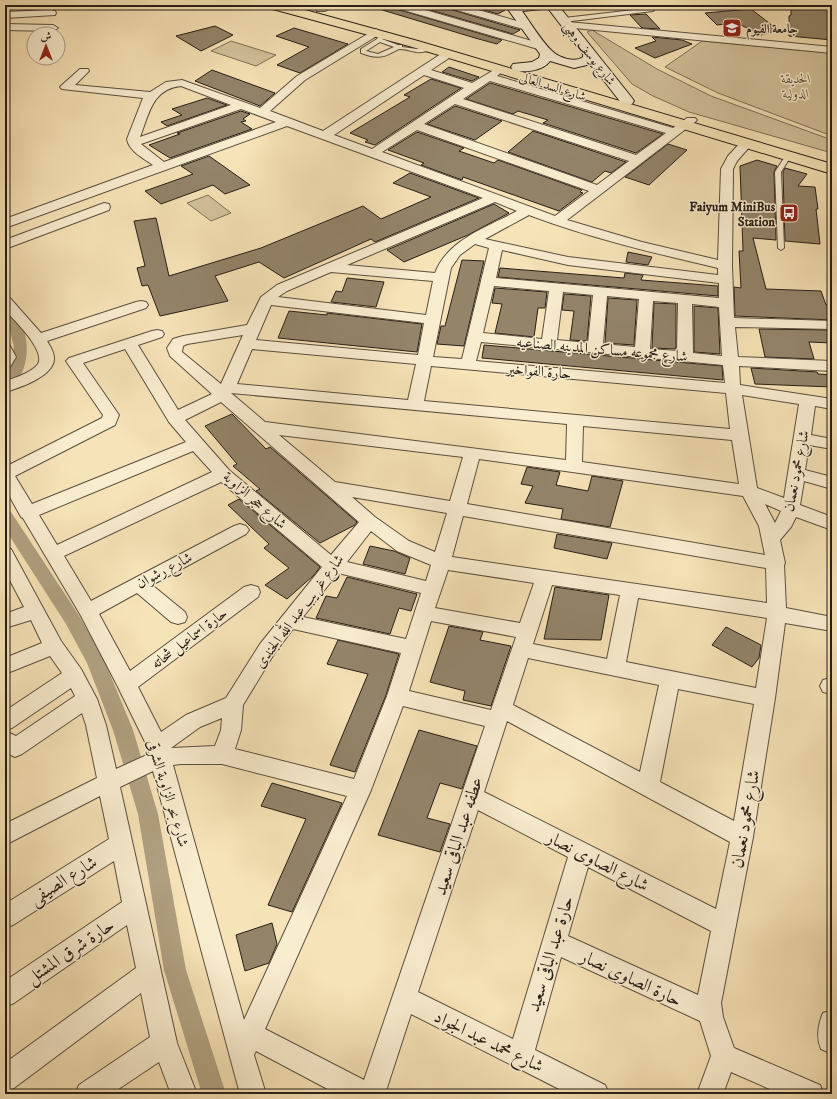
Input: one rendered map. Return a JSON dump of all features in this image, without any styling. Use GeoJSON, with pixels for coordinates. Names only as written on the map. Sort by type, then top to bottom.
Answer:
{"type":"FeatureCollection","features":[{"type":"Feature","properties":{"kind":"main road","name":"شارع السد العالى"},"geometry":{"type":"LineString","coordinates":[[273,5],[430,48],[494,73],[683,126],[720,133],[832,162]]}},
{"type":"Feature","properties":{"kind":"main road","name":"شارع السد العالى"},"geometry":{"type":"LineString","coordinates":[[303,5],[326,7],[627,101],[683,126]]}},
{"type":"Feature","properties":{"kind":"main road"},"geometry":{"type":"LineString","coordinates":[[509,6],[542,5]]}},
{"type":"Feature","properties":{"kind":"main road","name":"شارع يوسف وهبى"},"geometry":{"type":"LineString","coordinates":[[552,5],[627,101]]}},
{"type":"Feature","properties":{"kind":"main road"},"geometry":{"type":"LineString","coordinates":[[509,6],[544,50],[560,61],[575,63],[588,60],[590,58],[590,52]]}},
{"type":"Feature","properties":{"kind":"main road"},"geometry":{"type":"LineString","coordinates":[[518,67],[528,67],[543,62],[546,58],[544,50]]}},
{"type":"Feature","properties":{"kind":"main road","name":"شارع السد العالى"},"geometry":{"type":"LineString","coordinates":[[720,133],[746,144],[832,169]]}},
{"type":"Feature","properties":{"kind":"street"},"geometry":{"type":"LineString","coordinates":[[397,5],[544,50]]}},
{"type":"Feature","properties":{"kind":"street"},"geometry":{"type":"LineString","coordinates":[[450,5],[527,27]]}},
{"type":"Feature","properties":{"kind":"street"},"geometry":{"type":"LineString","coordinates":[[445,19],[464,9]]}},
{"type":"Feature","properties":{"kind":"street"},"geometry":{"type":"LineString","coordinates":[[5,15],[51,13]]}},
{"type":"Feature","properties":{"kind":"street"},"geometry":{"type":"LineString","coordinates":[[566,23],[832,50]]}},
{"type":"Feature","properties":{"kind":"street"},"geometry":{"type":"LineString","coordinates":[[5,27],[26,27]]}},
{"type":"Feature","properties":{"kind":"street"},"geometry":{"type":"LineString","coordinates":[[262,112],[301,78],[379,35]]}},
{"type":"Feature","properties":{"kind":"street"},"geometry":{"type":"LineString","coordinates":[[324,135],[448,54]]}},
{"type":"Feature","properties":{"kind":"street"},"geometry":{"type":"LineString","coordinates":[[84,70],[66,87],[150,95],[170,84],[182,83],[558,221],[725,273]]}},
{"type":"Feature","properties":{"kind":"street"},"geometry":{"type":"LineString","coordinates":[[422,71],[473,87]]}},
{"type":"Feature","properties":{"kind":"street"},"geometry":{"type":"LineString","coordinates":[[373,153],[494,73]]}},
{"type":"Feature","properties":{"kind":"street"},"geometry":{"type":"LineString","coordinates":[[150,95],[133,139],[135,146],[163,167]]}},
{"type":"Feature","properties":{"kind":"street"},"geometry":{"type":"LineString","coordinates":[[454,100],[638,160]]}},
{"type":"Feature","properties":{"kind":"street"},"geometry":{"type":"LineString","coordinates":[[134,143],[242,105]]}},
{"type":"Feature","properties":{"kind":"street"},"geometry":{"type":"LineString","coordinates":[[5,224],[88,192],[163,167],[286,122]]}},
{"type":"Feature","properties":{"kind":"street"},"geometry":{"type":"LineString","coordinates":[[415,125],[599,190]]}},
{"type":"Feature","properties":{"kind":"street"},"geometry":{"type":"LineString","coordinates":[[558,221],[683,126]]}},
{"type":"Feature","properties":{"kind":"street"},"geometry":{"type":"LineString","coordinates":[[746,144],[734,156],[728,164],[727,169],[725,273],[727,322],[733,389],[739,435],[749,491]]}},
{"type":"Feature","properties":{"kind":"street"},"geometry":{"type":"LineString","coordinates":[[224,391],[266,300],[271,295],[282,288],[330,267],[494,198]]}},
{"type":"Feature","properties":{"kind":"street"},"geometry":{"type":"LineString","coordinates":[[5,245],[104,207]]}},
{"type":"Feature","properties":{"kind":"street"},"geometry":{"type":"LineString","coordinates":[[415,405],[441,278],[446,262],[457,250],[528,210]]}},
{"type":"Feature","properties":{"kind":"street"},"geometry":{"type":"LineString","coordinates":[[473,240],[583,263],[725,273]]}},
{"type":"Feature","properties":{"kind":"street"},"geometry":{"type":"LineString","coordinates":[[468,364],[496,246]]}},
{"type":"Feature","properties":{"kind":"street"},"geometry":{"type":"LineString","coordinates":[[330,267],[441,278]]}},
{"type":"Feature","properties":{"kind":"street"},"geometry":{"type":"LineString","coordinates":[[487,281],[726,303]]}},
{"type":"Feature","properties":{"kind":"street"},"geometry":{"type":"LineString","coordinates":[[549,344],[557,287]]}},
{"type":"Feature","properties":{"kind":"street"},"geometry":{"type":"LineString","coordinates":[[595,349],[600,292]]}},
{"type":"Feature","properties":{"kind":"street"},"geometry":{"type":"LineString","coordinates":[[642,353],[646,296]]}},
{"type":"Feature","properties":{"kind":"street"},"geometry":{"type":"LineString","coordinates":[[685,299],[685,357]]}},
{"type":"Feature","properties":{"kind":"street"},"geometry":{"type":"LineString","coordinates":[[266,300],[432,320]]}},
{"type":"Feature","properties":{"kind":"street"},"geometry":{"type":"LineString","coordinates":[[5,301],[38,339],[46,355],[45,365],[35,374],[5,387]]}},
{"type":"Feature","properties":{"kind":"street"},"geometry":{"type":"LineString","coordinates":[[38,339],[140,305]]}},
{"type":"Feature","properties":{"kind":"street"},"geometry":{"type":"LineString","coordinates":[[727,322],[832,325]]}},
{"type":"Feature","properties":{"kind":"street"},"geometry":{"type":"LineString","coordinates":[[252,329],[183,340],[177,343],[174,348],[175,353],[224,391],[260,427],[369,521],[403,546],[441,562],[777,613],[832,624]]}},
{"type":"Feature","properties":{"kind":"street"},"geometry":{"type":"LineString","coordinates":[[5,474],[109,421],[111,415],[74,361],[157,334]]}},
{"type":"Feature","properties":{"kind":"street","name":"شارع مجموعه مساكن المدينه الصناعيه"},"geometry":{"type":"LineString","coordinates":[[474,337],[731,361],[832,366]]}},
{"type":"Feature","properties":{"kind":"street","name":"شارع حجر الزاوية"},"geometry":{"type":"LineString","coordinates":[[128,343],[175,418],[196,444],[224,474],[320,556],[332,565],[348,570],[432,589]]}},
{"type":"Feature","properties":{"kind":"street","name":"حارة الفواخير"},"geometry":{"type":"LineString","coordinates":[[246,344],[733,389],[832,404]]}},
{"type":"Feature","properties":{"kind":"street"},"geometry":{"type":"LineString","coordinates":[[5,349],[8,354],[8,358],[5,364]]}},
{"type":"Feature","properties":{"kind":"street"},"geometry":{"type":"LineString","coordinates":[[175,418],[224,391],[415,405],[739,435]]}},
{"type":"Feature","properties":{"kind":"street","name":"شارع محمود نعمان"},"geometry":{"type":"LineString","coordinates":[[772,538],[785,523],[791,508],[798,474],[808,400]]}},
{"type":"Feature","properties":{"kind":"street"},"geometry":{"type":"LineString","coordinates":[[574,420],[574,467]]}},
{"type":"Feature","properties":{"kind":"street"},"geometry":{"type":"LineString","coordinates":[[260,427],[473,453],[749,491],[832,524]]}},
{"type":"Feature","properties":{"kind":"street"},"geometry":{"type":"LineString","coordinates":[[803,439],[832,444]]}},
{"type":"Feature","properties":{"kind":"street"},"geometry":{"type":"LineString","coordinates":[[28,513],[196,444]]}},
{"type":"Feature","properties":{"kind":"street"},"geometry":{"type":"LineString","coordinates":[[364,1094],[245,1045],[360,790],[397,696],[441,562],[473,453]]}},
{"type":"Feature","properties":{"kind":"street","name":"شارع بحر الزاوية الشرقى"},"geometry":{"type":"LineString","coordinates":[[5,474],[88,611],[127,684],[159,752],[245,1045],[253,1094]]}},
{"type":"Feature","properties":{"kind":"street"},"geometry":{"type":"LineString","coordinates":[[53,554],[224,474]]}},
{"type":"Feature","properties":{"kind":"street"},"geometry":{"type":"LineString","coordinates":[[798,474],[832,483]]}},
{"type":"Feature","properties":{"kind":"street"},"geometry":{"type":"LineString","coordinates":[[330,486],[776,562]]}},
{"type":"Feature","properties":{"kind":"street","name":"شارع محمود نعمان"},"geometry":{"type":"LineString","coordinates":[[724,1056],[709,1014],[709,1003],[742,837],[765,698],[777,613],[776,562],[772,538],[763,514],[749,491]]}},
{"type":"Feature","properties":{"kind":"street","name":"شارع غريب عبد الله الجندى"},"geometry":{"type":"LineString","coordinates":[[222,755],[231,730],[233,704],[267,648],[332,565],[369,521]]}},
{"type":"Feature","properties":{"kind":"street","name":"شارع رشوان"},"geometry":{"type":"LineString","coordinates":[[88,611],[240,530]]}},
{"type":"Feature","properties":{"kind":"street"},"geometry":{"type":"LineString","coordinates":[[8,567],[87,699],[103,753],[108,783],[150,972],[164,1043],[184,1094]]}},
{"type":"Feature","properties":{"kind":"street","name":"عطفه عبد الباقى سعيد"},"geometry":{"type":"LineString","coordinates":[[372,1094],[545,578]]}},
{"type":"Feature","properties":{"kind":"street"},"geometry":{"type":"LineString","coordinates":[[138,584],[178,617]]}},
{"type":"Feature","properties":{"kind":"street"},"geometry":{"type":"LineString","coordinates":[[616,668],[630,590]]}},
{"type":"Feature","properties":{"kind":"street","name":"حارة اسماعيل شحاته"},"geometry":{"type":"LineString","coordinates":[[127,684],[250,592]]}},
{"type":"Feature","properties":{"kind":"street"},"geometry":{"type":"LineString","coordinates":[[5,621],[35,611]]}},
{"type":"Feature","properties":{"kind":"street"},"geometry":{"type":"LineString","coordinates":[[424,613],[523,640],[616,668],[765,698]]}},
{"type":"Feature","properties":{"kind":"street"},"geometry":{"type":"LineString","coordinates":[[288,621],[412,648]]}},
{"type":"Feature","properties":{"kind":"street"},"geometry":{"type":"LineString","coordinates":[[5,666],[54,646]]}},
{"type":"Feature","properties":{"kind":"street"},"geometry":{"type":"LineString","coordinates":[[5,722],[74,675]]}},
{"type":"Feature","properties":{"kind":"street"},"geometry":{"type":"LineString","coordinates":[[648,787],[670,679]]}},
{"type":"Feature","properties":{"kind":"street"},"geometry":{"type":"LineString","coordinates":[[397,696],[499,714],[648,787],[742,837]]}},
{"type":"Feature","properties":{"kind":"street"},"geometry":{"type":"LineString","coordinates":[[5,740],[15,748],[87,699]]}},
{"type":"Feature","properties":{"kind":"street"},"geometry":{"type":"LineString","coordinates":[[5,835],[108,783],[159,752],[193,722],[233,704]]}},
{"type":"Feature","properties":{"kind":"street"},"geometry":{"type":"LineString","coordinates":[[159,752],[222,755],[360,790]]}},
{"type":"Feature","properties":{"kind":"street","name":"شارع الصاوى نصار"},"geometry":{"type":"LineString","coordinates":[[471,796],[725,926]]}},
{"type":"Feature","properties":{"kind":"street","name":"شارع الصيفى"},"geometry":{"type":"LineString","coordinates":[[5,917],[121,844]]}},
{"type":"Feature","properties":{"kind":"street","name":"حارة عبد الباقى سعيد"},"geometry":{"type":"LineString","coordinates":[[520,1056],[581,852]]}},
{"type":"Feature","properties":{"kind":"street","name":"حارة شرق المشتل"},"geometry":{"type":"LineString","coordinates":[[5,995],[135,906]]}},
{"type":"Feature","properties":{"kind":"street","name":"حارة الصاوى نصار"},"geometry":{"type":"LineString","coordinates":[[554,942],[709,1014]]}},
{"type":"Feature","properties":{"kind":"street"},"geometry":{"type":"LineString","coordinates":[[5,1079],[150,972]]}},
{"type":"Feature","properties":{"kind":"street","name":"شارع محمد عبد الجواد"},"geometry":{"type":"LineString","coordinates":[[404,998],[596,1094]]}},
{"type":"Feature","properties":{"kind":"street"},"geometry":{"type":"LineString","coordinates":[[88,1094],[164,1043]]}},
{"type":"Feature","properties":{"kind":"street"},"geometry":{"type":"LineString","coordinates":[[710,1094],[724,1056],[811,1094]]}},
{"type":"Feature","properties":{"kind":"lane"},"geometry":{"type":"LineString","coordinates":[[566,23],[651,10]]}},
{"type":"Feature","properties":{"kind":"lane"},"geometry":{"type":"LineString","coordinates":[[400,46],[382,56],[376,56],[363,52],[363,50],[379,35],[400,46],[416,51],[430,48]]}},
{"type":"Feature","properties":{"kind":"lane"},"geometry":{"type":"LineString","coordinates":[[781,248],[778,172],[788,156]]}},
{"type":"Feature","properties":{"kind":"green space"},"geometry":{"type":"Polygon","coordinates":[[[592,30],[657,69],[711,96],[832,140],[832,153],[689,112],[653,96],[632,84],[587,32],[592,30]]]}},
{"type":"Feature","properties":{"kind":"green space"},"geometry":{"type":"Polygon","coordinates":[[[231,41],[276,55],[256,66],[211,51],[231,41]]]}},
{"type":"Feature","properties":{"kind":"green space","name":"الحديقة الدولية"},"geometry":{"type":"Polygon","coordinates":[[[702,41],[832,53],[832,136],[718,93],[665,67],[702,41]]]}},
{"type":"Feature","properties":{"kind":"green space"},"geometry":{"type":"Polygon","coordinates":[[[208,195],[231,213],[211,221],[187,203],[208,195]]]}},
{"type":"Feature","properties":{"kind":"building"},"geometry":{"type":"Polygon","coordinates":[[[380,5],[391,5],[393,8],[502,40],[497,44],[475,38],[379,9],[380,5]]]}},
{"type":"Feature","properties":{"kind":"building"},"geometry":{"type":"Polygon","coordinates":[[[413,5],[444,5],[446,8],[520,30],[513,34],[413,5]]]}},
{"type":"Feature","properties":{"kind":"building"},"geometry":{"type":"Polygon","coordinates":[[[466,5],[485,5],[505,10],[498,14],[466,5]]]}},
{"type":"Feature","properties":{"kind":"building"},"geometry":{"type":"Polygon","coordinates":[[[791,5],[832,5],[832,40],[789,36],[789,16],[791,15],[791,5]]]}},
{"type":"Feature","properties":{"kind":"building"},"geometry":{"type":"Polygon","coordinates":[[[751,9],[778,30],[761,35],[737,23],[717,25],[705,13],[751,9]]]}},
{"type":"Feature","properties":{"kind":"building"},"geometry":{"type":"Polygon","coordinates":[[[646,14],[660,29],[642,28],[630,15],[646,14]]]}},
{"type":"Feature","properties":{"kind":"building"},"geometry":{"type":"Polygon","coordinates":[[[215,26],[233,35],[201,51],[176,36],[215,26]]]}},
{"type":"Feature","properties":{"kind":"building"},"geometry":{"type":"Polygon","coordinates":[[[294,28],[348,44],[300,73],[277,65],[309,47],[276,36],[294,28]]]}},
{"type":"Feature","properties":{"kind":"building"},"geometry":{"type":"Polygon","coordinates":[[[652,37],[682,40],[692,44],[655,58],[635,48],[656,41],[652,37]]]}},
{"type":"Feature","properties":{"kind":"building"},"geometry":{"type":"Polygon","coordinates":[[[449,67],[479,77],[472,81],[442,72],[449,67]]]}},
{"type":"Feature","properties":{"kind":"building"},"geometry":{"type":"Polygon","coordinates":[[[212,70],[275,93],[260,106],[195,81],[212,70]]]}},
{"type":"Feature","properties":{"kind":"building"},"geometry":{"type":"Polygon","coordinates":[[[431,79],[461,88],[375,145],[365,142],[368,140],[350,133],[410,97],[404,95],[431,79]]]}},
{"type":"Feature","properties":{"kind":"building"},"geometry":{"type":"Polygon","coordinates":[[[490,83],[663,134],[636,153],[543,123],[548,120],[518,111],[513,114],[466,99],[490,83]]]}},
{"type":"Feature","properties":{"kind":"building"},"geometry":{"type":"Polygon","coordinates":[[[207,98],[227,105],[167,126],[161,122],[182,115],[172,109],[207,98]]]}},
{"type":"Feature","properties":{"kind":"building"},"geometry":{"type":"Polygon","coordinates":[[[455,106],[502,121],[475,140],[427,124],[455,106]]]}},
{"type":"Feature","properties":{"kind":"building"},"geometry":{"type":"Polygon","coordinates":[[[241,111],[250,114],[243,119],[246,121],[241,122],[252,129],[170,158],[149,145],[180,134],[177,133],[241,111]]]}},
{"type":"Feature","properties":{"kind":"building"},"geometry":{"type":"Polygon","coordinates":[[[533,131],[626,162],[611,173],[605,171],[592,182],[508,152],[533,131]]]}},
{"type":"Feature","properties":{"kind":"building"},"geometry":{"type":"Polygon","coordinates":[[[417,132],[464,148],[459,151],[494,163],[498,160],[582,190],[580,192],[583,193],[559,211],[463,177],[462,180],[421,165],[424,163],[388,150],[417,132]]]}},
{"type":"Feature","properties":{"kind":"building"},"geometry":{"type":"Polygon","coordinates":[[[668,144],[687,150],[649,185],[625,177],[668,144]]]}},
{"type":"Feature","properties":{"kind":"building"},"geometry":{"type":"Polygon","coordinates":[[[209,156],[250,185],[225,194],[213,185],[161,204],[145,191],[193,174],[181,166],[209,156]]]}},
{"type":"Feature","properties":{"kind":"building"},"geometry":{"type":"Polygon","coordinates":[[[757,160],[777,166],[774,172],[776,240],[753,238],[766,289],[821,291],[826,305],[832,305],[832,320],[735,316],[734,287],[741,288],[739,251],[743,251],[740,166],[757,160]]]}},
{"type":"Feature","properties":{"kind":"building"},"geometry":{"type":"Polygon","coordinates":[[[785,168],[807,174],[798,186],[815,187],[820,244],[785,241],[783,172],[785,168]]]}},
{"type":"Feature","properties":{"kind":"building"},"geometry":{"type":"Polygon","coordinates":[[[410,173],[479,198],[375,242],[371,239],[284,278],[259,262],[215,276],[228,301],[160,316],[148,285],[142,286],[137,268],[145,266],[134,221],[156,218],[169,276],[261,248],[363,206],[381,219],[431,197],[393,183],[410,173]]]}},
{"type":"Feature","properties":{"kind":"building"},"geometry":{"type":"Polygon","coordinates":[[[494,204],[509,213],[468,235],[404,262],[387,250],[494,204]]]}},
{"type":"Feature","properties":{"kind":"building"},"geometry":{"type":"Polygon","coordinates":[[[628,252],[652,257],[648,265],[626,262],[628,252]]]}},
{"type":"Feature","properties":{"kind":"building"},"geometry":{"type":"Polygon","coordinates":[[[462,260],[484,261],[464,346],[437,344],[441,326],[445,326],[462,260]]]}},
{"type":"Feature","properties":{"kind":"building"},"geometry":{"type":"Polygon","coordinates":[[[500,268],[624,278],[625,273],[643,275],[641,280],[718,286],[718,296],[498,277],[500,268]]]}},
{"type":"Feature","properties":{"kind":"building"},"geometry":{"type":"Polygon","coordinates":[[[347,278],[384,282],[376,307],[331,302],[336,291],[342,292],[347,278]]]}},
{"type":"Feature","properties":{"kind":"building"},"geometry":{"type":"Polygon","coordinates":[[[495,288],[547,292],[545,308],[538,308],[534,337],[495,333],[502,304],[492,303],[495,288]]]}},
{"type":"Feature","properties":{"kind":"building"},"geometry":{"type":"Polygon","coordinates":[[[564,294],[591,296],[587,341],[570,340],[574,311],[562,310],[564,294]]]}},
{"type":"Feature","properties":{"kind":"building"},"geometry":{"type":"Polygon","coordinates":[[[608,298],[637,300],[634,345],[605,343],[608,298]]]}},
{"type":"Feature","properties":{"kind":"building"},"geometry":{"type":"Polygon","coordinates":[[[654,303],[676,304],[676,349],[652,348],[654,303]]]}},
{"type":"Feature","properties":{"kind":"building"},"geometry":{"type":"Polygon","coordinates":[[[694,306],[718,308],[720,354],[694,352],[694,306]]]}},
{"type":"Feature","properties":{"kind":"building"},"geometry":{"type":"Polygon","coordinates":[[[289,311],[327,315],[327,313],[422,324],[417,352],[278,338],[289,311]]]}},
{"type":"Feature","properties":{"kind":"building"},"geometry":{"type":"Polygon","coordinates":[[[759,329],[832,330],[832,343],[809,342],[814,359],[765,357],[759,329]]]}},
{"type":"Feature","properties":{"kind":"building"},"geometry":{"type":"Polygon","coordinates":[[[484,345],[722,366],[723,380],[482,358],[484,345]]]}},
{"type":"Feature","properties":{"kind":"building"},"geometry":{"type":"Polygon","coordinates":[[[751,368],[817,372],[818,374],[832,375],[832,387],[755,384],[751,368]]]}},
{"type":"Feature","properties":{"kind":"building"},"geometry":{"type":"Polygon","coordinates":[[[232,414],[266,449],[270,447],[357,522],[355,525],[320,543],[256,491],[260,489],[233,466],[237,464],[205,426],[232,414]]]}},
{"type":"Feature","properties":{"kind":"building"},"geometry":{"type":"Polygon","coordinates":[[[527,467],[560,472],[556,485],[588,491],[592,476],[623,481],[610,527],[561,519],[563,509],[525,503],[533,486],[521,484],[527,467]]]}},
{"type":"Feature","properties":{"kind":"building"},"geometry":{"type":"Polygon","coordinates":[[[239,499],[320,567],[314,575],[287,599],[265,585],[289,568],[264,548],[269,544],[228,505],[239,499]]]}},
{"type":"Feature","properties":{"kind":"building"},"geometry":{"type":"Polygon","coordinates":[[[557,534],[612,543],[607,559],[554,548],[557,534]]]}},
{"type":"Feature","properties":{"kind":"building"},"geometry":{"type":"Polygon","coordinates":[[[370,546],[394,551],[410,558],[405,574],[363,564],[370,546]]]}},
{"type":"Feature","properties":{"kind":"building"},"geometry":{"type":"Polygon","coordinates":[[[347,577],[417,594],[411,611],[399,608],[390,634],[316,618],[326,596],[337,598],[347,577]]]}},
{"type":"Feature","properties":{"kind":"building"},"geometry":{"type":"Polygon","coordinates":[[[555,587],[609,595],[601,640],[544,639],[555,587]]]}},
{"type":"Feature","properties":{"kind":"building"},"geometry":{"type":"Polygon","coordinates":[[[449,626],[483,632],[480,640],[511,646],[491,706],[463,700],[465,691],[430,682],[449,626]]]}},
{"type":"Feature","properties":{"kind":"building"},"geometry":{"type":"Polygon","coordinates":[[[726,627],[761,645],[759,658],[752,667],[712,645],[726,627]]]}},
{"type":"Feature","properties":{"kind":"building"},"geometry":{"type":"Polygon","coordinates":[[[338,640],[399,654],[386,695],[355,772],[330,765],[368,674],[327,664],[338,640]]]}},
{"type":"Feature","properties":{"kind":"building"},"geometry":{"type":"Polygon","coordinates":[[[419,730],[477,746],[462,789],[440,783],[427,818],[450,824],[440,852],[378,835],[419,730]]]}},
{"type":"Feature","properties":{"kind":"building"},"geometry":{"type":"Polygon","coordinates":[[[272,783],[342,803],[292,912],[268,905],[306,819],[261,806],[272,783]]]}},
{"type":"Feature","properties":{"kind":"building"},"geometry":{"type":"Polygon","coordinates":[[[272,923],[277,944],[269,963],[245,971],[236,935],[272,923]]]}},
{"type":"Feature","properties":{"kind":"waterway"},"geometry":{"type":"LineString","coordinates":[[5,316],[16,326],[21,347],[16,371],[5,385]]}},
{"type":"Feature","properties":{"kind":"waterway"},"geometry":{"type":"LineString","coordinates":[[5,516],[72,619],[96,662],[123,730],[148,814],[175,970],[214,1094]]}},
{"type":"Feature","properties":{"kind":"place","name":"جامعة الفيوم"},"geometry":{"type":"Point","coordinates":[732,28]}},
{"type":"Feature","properties":{"kind":"place","name":"Faiyum MiniBus Station"},"geometry":{"type":"Point","coordinates":[789,213]}}]}
